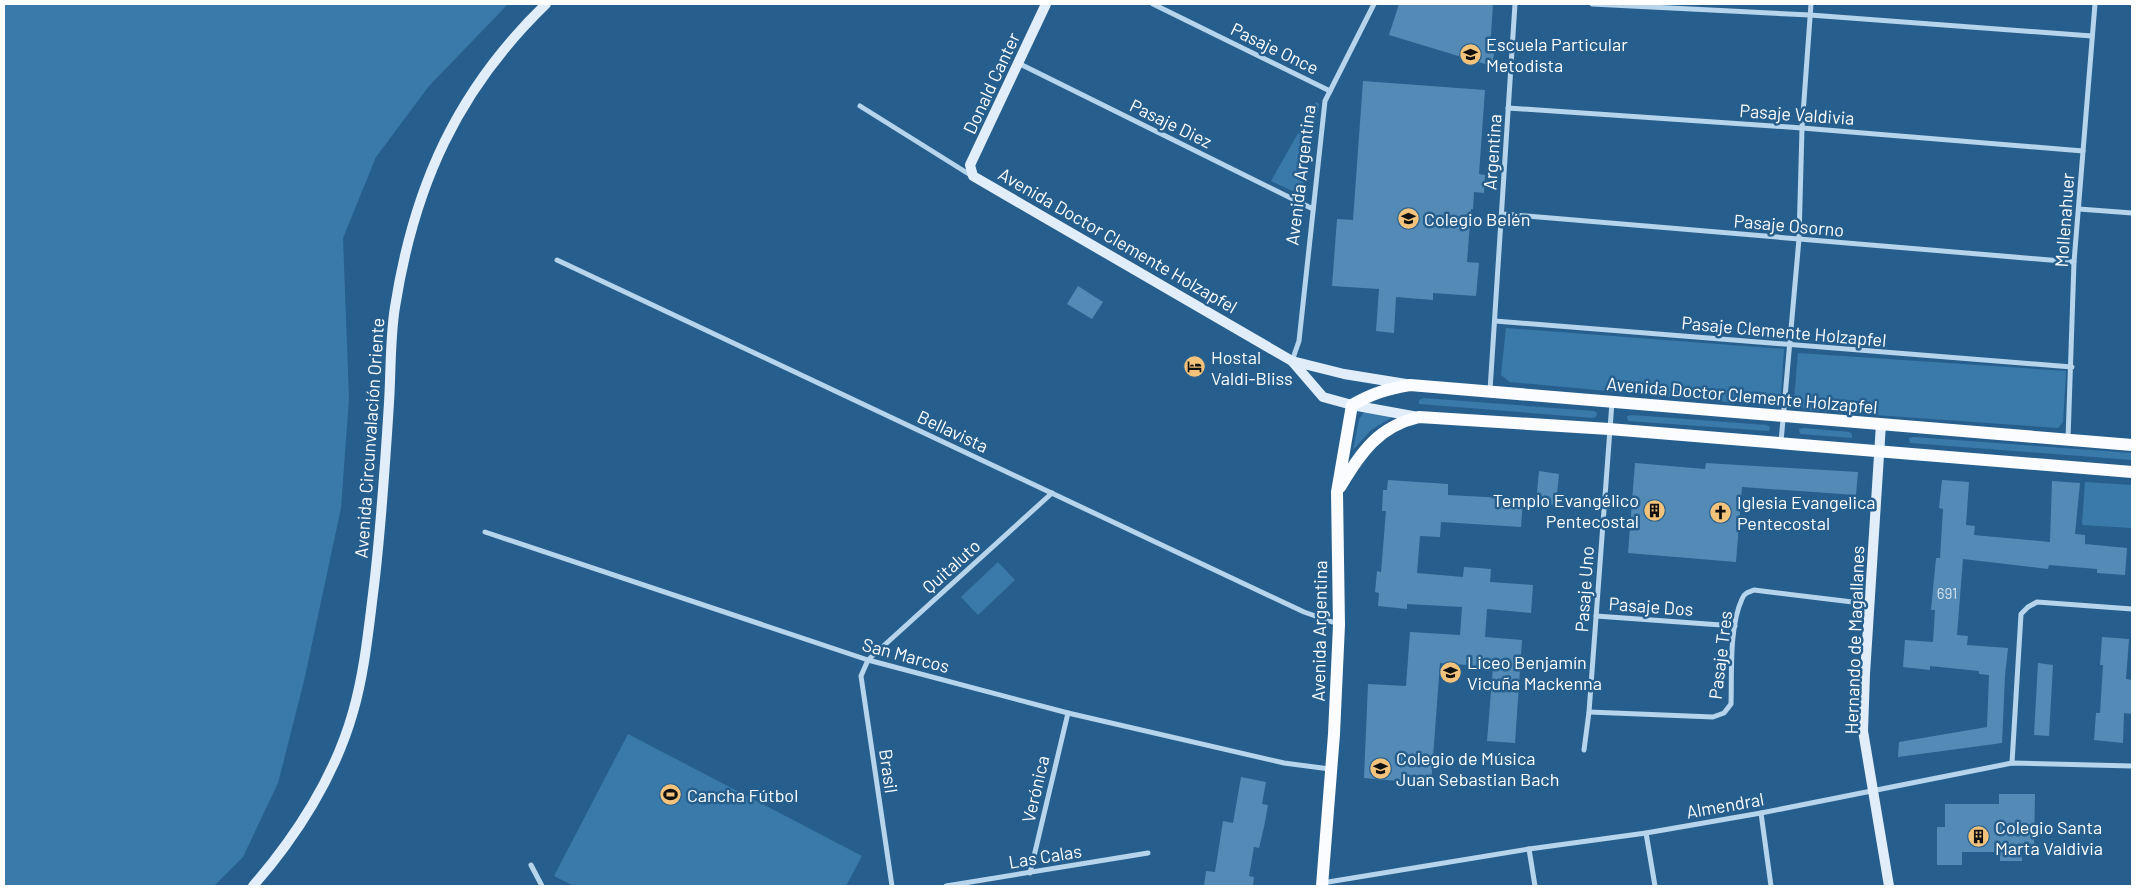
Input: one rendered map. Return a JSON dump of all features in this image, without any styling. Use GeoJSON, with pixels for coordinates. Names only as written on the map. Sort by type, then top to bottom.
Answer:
{"type":"FeatureCollection","features":[{"type":"Feature","properties":{"kind":"main road","name":"Avenida Doctor Clemente Holzapfel"},"geometry":{"type":"LineString","coordinates":[[1352,405],[1379,391],[1410,385],[2132,445]]}},
{"type":"Feature","properties":{"kind":"main road"},"geometry":{"type":"LineString","coordinates":[[1337,492],[1352,405]]}},
{"type":"Feature","properties":{"kind":"main road","name":"Avenida Doctor Clemente Holzapfel"},"geometry":{"type":"LineString","coordinates":[[1419,418],[1609,429],[2132,472]]}},
{"type":"Feature","properties":{"kind":"main road"},"geometry":{"type":"LineString","coordinates":[[1337,492],[1374,438],[1403,421],[1419,418]]}},
{"type":"Feature","properties":{"kind":"main road","name":"Avenida Argentina"},"geometry":{"type":"LineString","coordinates":[[1322,885],[1334,734],[1339,625],[1337,492]]}},
{"type":"Feature","properties":{"kind":"street","name":"Avenida Circunvalación Oriente"},"geometry":{"type":"LineString","coordinates":[[253,886],[287,843],[307,812],[332,764],[353,713],[365,658],[377,560],[395,309],[404,258],[426,179],[452,123],[469,97],[502,51],[546,4]]}},
{"type":"Feature","properties":{"kind":"street","name":"Donald Canter"},"geometry":{"type":"LineString","coordinates":[[973,176],[970,165],[1046,4]]}},
{"type":"Feature","properties":{"kind":"street","name":"Pasaje Once"},"geometry":{"type":"LineString","coordinates":[[1153,4],[1330,91]]}},
{"type":"Feature","properties":{"kind":"street","name":"Avenida Argentina"},"geometry":{"type":"LineString","coordinates":[[1292,361],[1299,341],[1325,101],[1374,4]]}},
{"type":"Feature","properties":{"kind":"street","name":"Argentina"},"geometry":{"type":"LineString","coordinates":[[1490,392],[1515,4]]}},
{"type":"Feature","properties":{"kind":"street"},"geometry":{"type":"LineString","coordinates":[[1592,4],[1810,15],[2092,36]]}},
{"type":"Feature","properties":{"kind":"street"},"geometry":{"type":"LineString","coordinates":[[1781,444],[1799,240],[1802,128],[1811,4]]}},
{"type":"Feature","properties":{"kind":"street","name":"Mollenahuer"},"geometry":{"type":"LineString","coordinates":[[2068,439],[2072,367],[2074,262],[2095,4]]}},
{"type":"Feature","properties":{"kind":"street","name":"Pasaje Diez"},"geometry":{"type":"LineString","coordinates":[[1018,63],[1313,208]]}},
{"type":"Feature","properties":{"kind":"street","name":"Avenida Doctor Clemente Holzapfel"},"geometry":{"type":"LineString","coordinates":[[860,106],[973,176],[1292,361],[1323,397],[1352,405],[1419,418]]}},
{"type":"Feature","properties":{"kind":"street","name":"Pasaje Valdivia"},"geometry":{"type":"LineString","coordinates":[[1508,108],[1802,128],[2083,152]]}},
{"type":"Feature","properties":{"kind":"street"},"geometry":{"type":"LineString","coordinates":[[2078,210],[2132,213]]}},
{"type":"Feature","properties":{"kind":"street","name":"Pasaje Osorno"},"geometry":{"type":"LineString","coordinates":[[1502,214],[2074,262]]}},
{"type":"Feature","properties":{"kind":"street","name":"Bellavista"},"geometry":{"type":"LineString","coordinates":[[557,260],[1304,612],[1339,625]]}},
{"type":"Feature","properties":{"kind":"street","name":"Pasaje Clemente Holzapfel"},"geometry":{"type":"LineString","coordinates":[[1494,321],[2072,367]]}},
{"type":"Feature","properties":{"kind":"street"},"geometry":{"type":"LineString","coordinates":[[1292,361],[1344,374],[1410,385]]}},
{"type":"Feature","properties":{"kind":"street"},"geometry":{"type":"LineString","coordinates":[[1609,429],[1612,401]]}},
{"type":"Feature","properties":{"kind":"street","name":"Hernando de Magallanes"},"geometry":{"type":"LineString","coordinates":[[1881,424],[1863,731],[1889,886]]}},
{"type":"Feature","properties":{"kind":"street","name":"Pasaje Uno"},"geometry":{"type":"LineString","coordinates":[[1584,750],[1589,712],[1609,429]]}},
{"type":"Feature","properties":{"kind":"street","name":"Quitaluto"},"geometry":{"type":"LineString","coordinates":[[868,660],[1052,493]]}},
{"type":"Feature","properties":{"kind":"street","name":"San Marcos"},"geometry":{"type":"LineString","coordinates":[[485,532],[868,660],[1068,713],[1284,764],[1330,769]]}},
{"type":"Feature","properties":{"kind":"street","name":"Pasaje Tres"},"geometry":{"type":"LineString","coordinates":[[1589,712],[1713,717],[1724,713],[1731,704],[1734,626],[1742,598],[1747,592],[1754,590],[1870,604]]}},
{"type":"Feature","properties":{"kind":"street"},"geometry":{"type":"LineString","coordinates":[[2012,763],[2021,614],[2037,602],[2132,609]]}},
{"type":"Feature","properties":{"kind":"street","name":"Pasaje Dos"},"geometry":{"type":"LineString","coordinates":[[1596,616],[1734,626]]}},
{"type":"Feature","properties":{"kind":"street","name":"Brasil"},"geometry":{"type":"LineString","coordinates":[[868,660],[861,676],[892,886]]}},
{"type":"Feature","properties":{"kind":"street","name":"Verónica"},"geometry":{"type":"LineString","coordinates":[[1030,872],[1068,713]]}},
{"type":"Feature","properties":{"kind":"street","name":"Almendral"},"geometry":{"type":"LineString","coordinates":[[1322,885],[1529,849],[1646,833],[1761,813],[2012,763],[2132,766]]}},
{"type":"Feature","properties":{"kind":"street"},"geometry":{"type":"LineString","coordinates":[[1761,813],[1771,886]]}},
{"type":"Feature","properties":{"kind":"street"},"geometry":{"type":"LineString","coordinates":[[1646,833],[1655,886]]}},
{"type":"Feature","properties":{"kind":"street"},"geometry":{"type":"LineString","coordinates":[[1529,849],[1535,886]]}},
{"type":"Feature","properties":{"kind":"street","name":"Las Calas"},"geometry":{"type":"LineString","coordinates":[[946,886],[1148,853]]}},
{"type":"Feature","properties":{"kind":"street"},"geometry":{"type":"LineString","coordinates":[[532,865],[542,886]]}},
{"type":"Feature","properties":{"kind":"shaded area"},"geometry":{"type":"Polygon","coordinates":[[[4,4],[508,4],[429,86],[376,157],[343,238],[349,398],[341,508],[304,681],[278,783],[243,857],[214,886],[4,886],[4,4]]]}},
{"type":"Feature","properties":{"kind":"shaded area"},"geometry":{"type":"Polygon","coordinates":[[[1316,102],[1319,104],[1301,195],[1271,181],[1316,102]]]}},
{"type":"Feature","properties":{"kind":"shaded area"},"geometry":{"type":"Polygon","coordinates":[[[1506,328],[1784,349],[1780,407],[1510,382],[1501,375],[1506,328]]]}},
{"type":"Feature","properties":{"kind":"shaded area"},"geometry":{"type":"Polygon","coordinates":[[[1798,353],[2066,371],[2063,422],[2058,428],[1805,410],[1794,399],[1798,353]]]}},
{"type":"Feature","properties":{"kind":"shaded area"},"geometry":{"type":"Polygon","coordinates":[[[1424,398],[1594,411],[1597,413],[1596,417],[1593,418],[1419,404],[1419,400],[1424,398]]]}},
{"type":"Feature","properties":{"kind":"shaded area"},"geometry":{"type":"Polygon","coordinates":[[[1365,411],[1390,415],[1391,418],[1371,430],[1353,450],[1359,419],[1365,411]]]}},
{"type":"Feature","properties":{"kind":"shaded area"},"geometry":{"type":"Polygon","coordinates":[[[1627,416],[1766,425],[1770,427],[1769,431],[1628,421],[1627,416]]]}},
{"type":"Feature","properties":{"kind":"shaded area"},"geometry":{"type":"Polygon","coordinates":[[[1799,429],[1849,432],[1852,434],[1852,438],[1800,434],[1799,429]]]}},
{"type":"Feature","properties":{"kind":"shaded area"},"geometry":{"type":"Polygon","coordinates":[[[1909,438],[2132,453],[2132,460],[1910,443],[1909,438]]]}},
{"type":"Feature","properties":{"kind":"shaded area"},"geometry":{"type":"Polygon","coordinates":[[[2085,482],[2132,485],[2132,528],[2082,525],[2085,482]]]}},
{"type":"Feature","properties":{"kind":"shaded area"},"geometry":{"type":"Polygon","coordinates":[[[998,562],[1015,580],[978,615],[961,597],[998,562]]]}},
{"type":"Feature","properties":{"kind":"shaded area","name":"Cancha Fútbol"},"geometry":{"type":"Polygon","coordinates":[[[628,734],[862,856],[846,886],[574,886],[554,876],[628,734]]]}},
{"type":"Feature","properties":{"kind":"building","name":"Escuela Particular Metodista"},"geometry":{"type":"Polygon","coordinates":[[[1399,4],[1493,4],[1490,49],[1495,49],[1492,64],[1485,64],[1389,35],[1399,4]]]}},
{"type":"Feature","properties":{"kind":"building","name":"Colegio Belén"},"geometry":{"type":"Polygon","coordinates":[[[1363,81],[1485,90],[1479,174],[1485,175],[1484,193],[1474,192],[1467,262],[1479,263],[1476,296],[1433,293],[1433,300],[1396,297],[1394,333],[1376,331],[1379,289],[1332,286],[1337,219],[1353,220],[1363,81]]]}},
{"type":"Feature","properties":{"kind":"building"},"geometry":{"type":"Polygon","coordinates":[[[1078,286],[1103,302],[1092,319],[1067,304],[1078,286]]]}},
{"type":"Feature","properties":{"kind":"building"},"geometry":{"type":"Polygon","coordinates":[[[1635,463],[1705,469],[1706,463],[1858,472],[1856,495],[1742,487],[1736,562],[1628,553],[1635,463]]]}},
{"type":"Feature","properties":{"kind":"building"},"geometry":{"type":"Polygon","coordinates":[[[1539,471],[1559,474],[1556,505],[1536,503],[1539,471]]]}},
{"type":"Feature","properties":{"kind":"building"},"geometry":{"type":"Polygon","coordinates":[[[1388,480],[1448,484],[1448,495],[1523,499],[1521,527],[1441,522],[1440,537],[1420,536],[1417,573],[1463,577],[1464,567],[1491,569],[1490,582],[1533,585],[1531,613],[1487,609],[1485,637],[1522,640],[1515,743],[1487,741],[1493,667],[1440,663],[1431,784],[1364,778],[1368,684],[1406,686],[1410,632],[1460,635],[1462,607],[1407,604],[1407,609],[1378,606],[1379,593],[1375,592],[1377,571],[1381,572],[1386,511],[1382,511],[1383,490],[1387,490],[1388,480]]]}},
{"type":"Feature","properties":{"kind":"building"},"geometry":{"type":"Polygon","coordinates":[[[1942,480],[1969,482],[1966,525],[1975,526],[1974,535],[2050,542],[2052,481],[2080,483],[2075,534],[2085,535],[2085,544],[2127,548],[2125,575],[2097,573],[2097,569],[2049,565],[2048,569],[1963,559],[1957,635],[1968,636],[1967,645],[2008,648],[2002,743],[1898,757],[1899,742],[1987,727],[1989,675],[1979,674],[1979,671],[1930,666],[1930,670],[1903,667],[1905,640],[1933,642],[1935,610],[1931,610],[1936,558],[1940,558],[1943,509],[1939,508],[1942,480]]]}},
{"type":"Feature","properties":{"kind":"building"},"geometry":{"type":"Polygon","coordinates":[[[2102,637],[2129,639],[2126,679],[2132,680],[2132,714],[2124,713],[2123,743],[2094,740],[2096,713],[2100,713],[2103,665],[2100,665],[2102,637]]]}},
{"type":"Feature","properties":{"kind":"building"},"geometry":{"type":"Polygon","coordinates":[[[2038,663],[2053,665],[2049,736],[2034,735],[2038,663]]]}},
{"type":"Feature","properties":{"kind":"building"},"geometry":{"type":"Polygon","coordinates":[[[1241,777],[1266,782],[1262,804],[1268,805],[1259,848],[1254,847],[1249,876],[1254,877],[1253,886],[1204,886],[1206,871],[1215,872],[1223,821],[1233,823],[1241,777]]]}},
{"type":"Feature","properties":{"kind":"building","name":"Colegio Santa Marta Valdivia"},"geometry":{"type":"Polygon","coordinates":[[[1999,794],[2035,794],[2034,847],[2021,847],[2022,861],[2000,861],[2000,852],[1962,852],[1962,865],[1937,865],[1937,827],[1945,827],[1945,804],[1999,804],[1999,794]]]}},
{"type":"Feature","properties":{"kind":"place","name":"Escuela Particular Metodista"},"geometry":{"type":"Point","coordinates":[1470,54]}},
{"type":"Feature","properties":{"kind":"place","name":"Colegio Belén"},"geometry":{"type":"Point","coordinates":[1408,219]}},
{"type":"Feature","properties":{"kind":"place","name":"Hostal Valdi-Bliss"},"geometry":{"type":"Point","coordinates":[1195,367]}},
{"type":"Feature","properties":{"kind":"place","name":"Templo Evangélico Pentecostal"},"geometry":{"type":"Point","coordinates":[1655,510]}},
{"type":"Feature","properties":{"kind":"place","name":"Iglesia Evangelica Pentecostal"},"geometry":{"type":"Point","coordinates":[1721,512]}},
{"type":"Feature","properties":{"kind":"place","name":"Liceo Benjamín Vicuña Mackenna"},"geometry":{"type":"Point","coordinates":[1451,672]}},
{"type":"Feature","properties":{"kind":"place","name":"Colegio de Música Juan Sebastian Bach"},"geometry":{"type":"Point","coordinates":[1380,768]}},
{"type":"Feature","properties":{"kind":"place","name":"Cancha Fútbol"},"geometry":{"type":"Point","coordinates":[671,795]}},
{"type":"Feature","properties":{"kind":"place","name":"Colegio Santa Marta Valdivia"},"geometry":{"type":"Point","coordinates":[1979,837]}}]}
